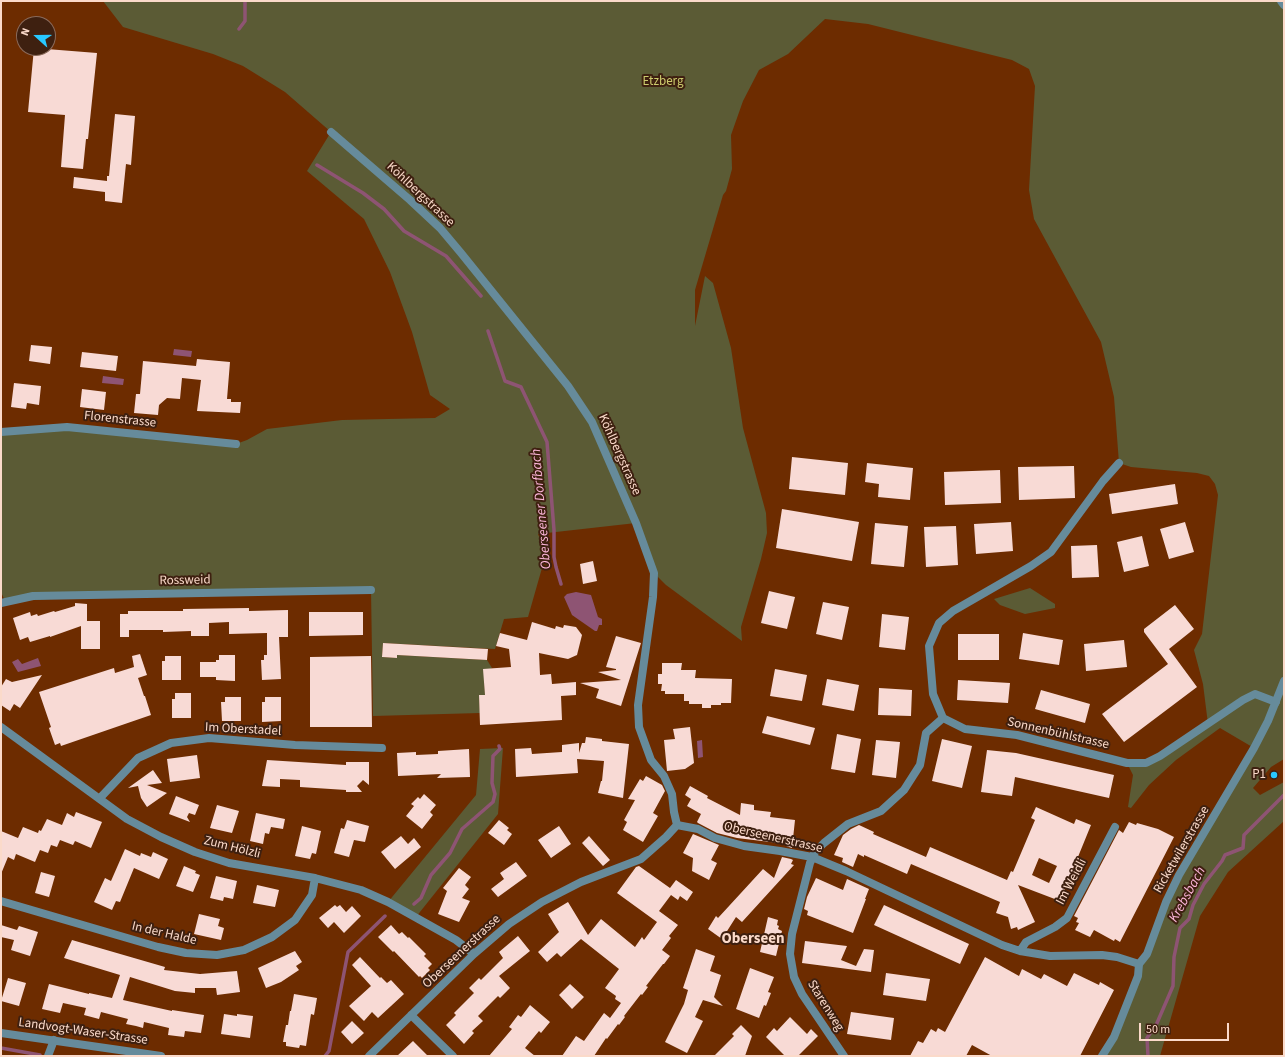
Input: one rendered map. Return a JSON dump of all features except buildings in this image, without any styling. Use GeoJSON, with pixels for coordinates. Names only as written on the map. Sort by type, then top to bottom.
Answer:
{"type":"FeatureCollection","features":[{"type":"Feature","properties":{"kind":"street"},"geometry":{"type":"LineString","coordinates":[[1281,1],[1284,5]]}},
{"type":"Feature","properties":{"kind":"street","name":"Köhlbergstrasse"},"geometry":{"type":"LineString","coordinates":[[331,132],[440,228],[462,253],[568,386],[592,422],[636,523],[654,573],[653,597],[638,705],[639,727],[651,760],[664,776],[672,794],[677,825]]}},
{"type":"Feature","properties":{"kind":"street","name":"Florenstrasse"},"geometry":{"type":"LineString","coordinates":[[1,432],[67,427],[236,444]]}},
{"type":"Feature","properties":{"kind":"street"},"geometry":{"type":"LineString","coordinates":[[943,718],[933,694],[929,646],[939,623],[953,611],[1031,566],[1051,552],[1103,481],[1119,463]]}},
{"type":"Feature","properties":{"kind":"street","name":"Rossweid"},"geometry":{"type":"LineString","coordinates":[[1,603],[32,596],[371,590]]}},
{"type":"Feature","properties":{"kind":"street","name":"Ricketwilerstrasse"},"geometry":{"type":"LineString","coordinates":[[1102,1056],[1114,1037],[1138,976],[1139,964],[1147,954],[1166,902],[1179,875],[1254,748],[1268,721],[1284,681]]}},
{"type":"Feature","properties":{"kind":"street","name":"Sonnenbühlstrasse"},"geometry":{"type":"LineString","coordinates":[[943,718],[965,729],[1017,735],[1127,763],[1146,763],[1160,756],[1254,694],[1276,702]]}},
{"type":"Feature","properties":{"kind":"street","name":"Starenweg"},"geometry":{"type":"LineString","coordinates":[[844,1056],[802,994],[794,977],[792,967],[790,954],[792,934],[812,857],[824,843],[848,824],[881,810],[904,790],[920,765],[926,733],[943,718]]}},
{"type":"Feature","properties":{"kind":"street","name":"Zum Hölzli"},"geometry":{"type":"LineString","coordinates":[[1,727],[127,819],[160,837],[196,852],[229,863],[315,878],[361,890],[388,902],[456,940],[474,954]]}},
{"type":"Feature","properties":{"kind":"street","name":"Im Oberstadel"},"geometry":{"type":"LineString","coordinates":[[100,798],[138,758],[171,743],[209,738],[295,745],[382,748]]}},
{"type":"Feature","properties":{"kind":"street","name":"Oberseenerstrasse"},"geometry":{"type":"LineString","coordinates":[[369,1056],[474,954],[509,924],[542,902],[581,882],[641,859],[677,825],[698,829],[715,838],[744,846],[780,850],[812,857],[846,871],[1002,945],[1020,951],[1050,956],[1102,955],[1117,957],[1139,964]]}},
{"type":"Feature","properties":{"kind":"street","name":"Im Weidli"},"geometry":{"type":"LineString","coordinates":[[1020,951],[1026,942],[1055,927],[1066,918],[1115,827]]}},
{"type":"Feature","properties":{"kind":"street","name":"In der Halde"},"geometry":{"type":"LineString","coordinates":[[1,901],[158,948],[186,953],[217,955],[244,950],[251,947],[272,937],[295,920],[312,896],[315,878]]}},
{"type":"Feature","properties":{"kind":"street"},"geometry":{"type":"LineString","coordinates":[[412,1015],[453,1056]]}},
{"type":"Feature","properties":{"kind":"street","name":"Landvogt-Waser-Strasse"},"geometry":{"type":"LineString","coordinates":[[1,1033],[161,1056]]}},
{"type":"Feature","properties":{"kind":"street"},"geometry":{"type":"LineString","coordinates":[[48,1056],[54,1040]]}},
{"type":"Feature","properties":{"kind":"green space","name":"Etzberg"},"geometry":{"type":"Polygon","coordinates":[[[103,1],[1284,1],[1284,759],[1271,767],[1253,788],[1260,795],[1284,782],[1284,821],[1228,872],[1200,916],[1160,1056],[1102,1056],[1114,1037],[1166,902],[1254,748],[1220,728],[1176,760],[1149,785],[1131,808],[1128,807],[1133,775],[1127,763],[1146,763],[1208,724],[1203,684],[1194,650],[1202,634],[1218,495],[1215,484],[1209,476],[1197,473],[1131,467],[1119,463],[1114,397],[1101,342],[1034,219],[1029,190],[1035,86],[1029,69],[1012,60],[868,24],[825,19],[788,54],[759,70],[743,101],[731,135],[732,169],[695,290],[695,326],[705,276],[713,283],[731,348],[743,428],[766,513],[767,533],[741,627],[742,641],[666,585],[654,573],[636,523],[538,534],[546,554],[528,617],[504,619],[495,649],[383,643],[382,657],[397,658],[397,655],[487,660],[492,668],[484,672],[485,695],[479,695],[480,713],[373,716],[371,590],[214,592],[5,601],[1,592],[1,432],[67,427],[236,444],[267,429],[342,420],[435,418],[450,409],[430,395],[412,332],[390,272],[364,219],[307,171],[331,132],[285,92],[243,66],[213,54],[123,27],[103,1]]]}},
{"type":"Feature","properties":{"kind":"green space"},"geometry":{"type":"Polygon","coordinates":[[[1030,588],[1055,604],[1055,608],[1025,614],[1000,605],[994,599],[1030,588]]]}},
{"type":"Feature","properties":{"kind":"green space"},"geometry":{"type":"Polygon","coordinates":[[[503,748],[498,814],[416,917],[388,902],[476,795],[480,749],[503,748]]]}},
{"type":"Feature","properties":{"kind":"shaded area"},"geometry":{"type":"Polygon","coordinates":[[[174,349],[192,351],[191,357],[173,355],[174,349]]]}},
{"type":"Feature","properties":{"kind":"shaded area"},"geometry":{"type":"Polygon","coordinates":[[[103,376],[124,379],[123,385],[102,383],[103,376]]]}},
{"type":"Feature","properties":{"kind":"shaded area"},"geometry":{"type":"Polygon","coordinates":[[[576,592],[591,595],[598,617],[602,619],[602,625],[599,625],[597,631],[572,615],[564,597],[567,594],[576,592]]]}},
{"type":"Feature","properties":{"kind":"shaded area"},"geometry":{"type":"Polygon","coordinates":[[[38,658],[41,666],[18,672],[12,662],[18,659],[22,664],[38,658]]]}},
{"type":"Feature","properties":{"kind":"shaded area"},"geometry":{"type":"Polygon","coordinates":[[[702,740],[703,757],[698,758],[697,741],[702,740]]]}},
{"type":"Feature","properties":{"kind":"waterway","name":"Oberseener Dorfbach"},"geometry":{"type":"LineString","coordinates":[[239,29],[245,21],[245,1]]}},
{"type":"Feature","properties":{"kind":"waterway","name":"Oberseener Dorfbach"},"geometry":{"type":"LineString","coordinates":[[317,165],[363,193],[384,209],[404,231],[446,256],[481,296]]}},
{"type":"Feature","properties":{"kind":"waterway","name":"Oberseener Dorfbach"},"geometry":{"type":"LineString","coordinates":[[488,331],[505,381],[521,387],[547,442],[554,530],[554,557],[561,584]]}},
{"type":"Feature","properties":{"kind":"waterway","name":"Oberseener Dorfbach"},"geometry":{"type":"LineString","coordinates":[[414,904],[421,898],[431,875],[450,853],[462,829],[493,802],[495,794],[492,783],[493,756],[500,749],[499,746]]}},
{"type":"Feature","properties":{"kind":"waterway","name":"Krebsbach"},"geometry":{"type":"LineString","coordinates":[[1148,1056],[1147,1038],[1157,1023],[1173,986],[1174,957],[1180,928],[1189,919],[1193,905],[1204,884],[1225,855],[1243,848],[1244,835],[1284,795]]}},
{"type":"Feature","properties":{"kind":"waterway","name":"Oberseener Dorfbach"},"geometry":{"type":"LineString","coordinates":[[325,1056],[329,1051],[348,952],[385,916]]}},
{"type":"Feature","properties":{"kind":"waterway","name":"Oberseener Dorfbach"},"geometry":{"type":"LineString","coordinates":[[1,1048],[40,1055]]}},
{"type":"Feature","properties":{"kind":"place","name":"P1"},"geometry":{"type":"Point","coordinates":[1274,775]}},
{"type":"Feature","properties":{"kind":"district","name":"Oberseen"},"geometry":{"type":"Point","coordinates":[753,940]}}]}
